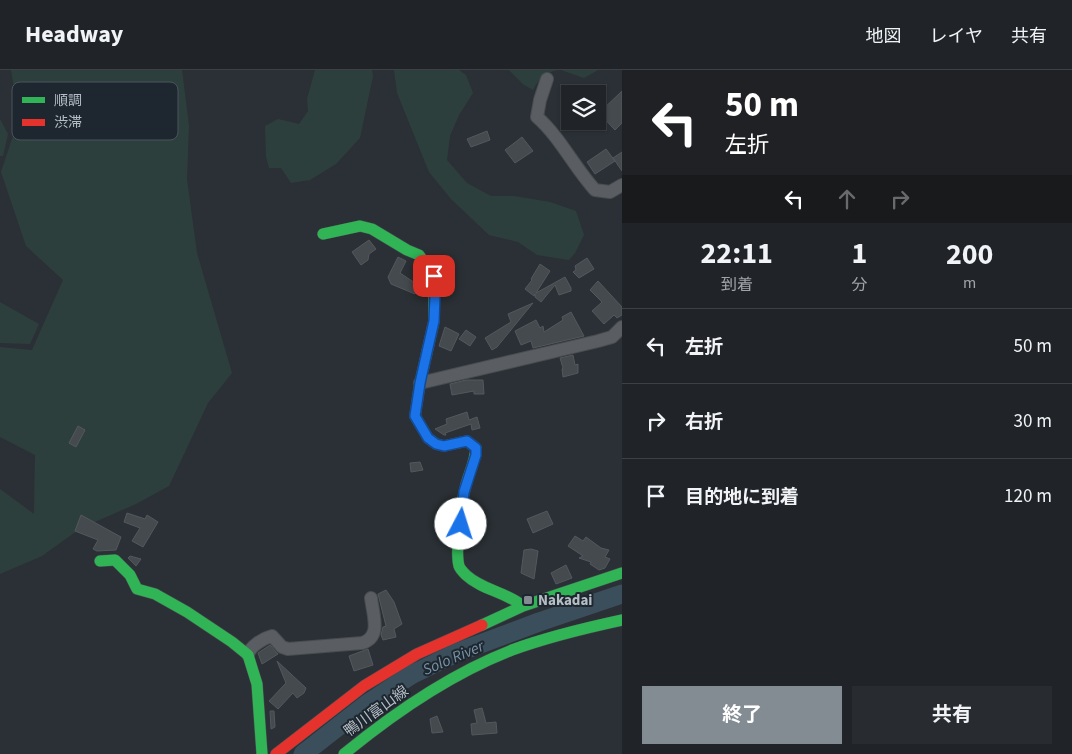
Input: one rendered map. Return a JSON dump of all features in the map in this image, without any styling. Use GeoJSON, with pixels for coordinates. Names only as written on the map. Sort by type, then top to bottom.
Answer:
{"type":"FeatureCollection","features":[{"type":"Feature","properties":{"kind":"street"},"geometry":{"type":"LineString","coordinates":[[546,79],[537,116],[546,124],[594,190],[610,192],[622,185]]}},
{"type":"Feature","properties":{"kind":"street"},"geometry":{"type":"LineString","coordinates":[[323,234],[360,226],[372,229],[419,255],[434,276],[434,321],[420,383],[415,416],[428,438],[436,444],[444,446],[467,441],[476,448],[476,455],[464,492],[458,555],[459,566],[466,575],[477,582],[515,598],[523,606]]}},
{"type":"Feature","properties":{"kind":"street"},"geometry":{"type":"LineString","coordinates":[[420,383],[598,341],[612,337],[622,327]]}},
{"type":"Feature","properties":{"kind":"street"},"geometry":{"type":"LineString","coordinates":[[100,561],[115,560],[130,575],[137,589],[155,594],[187,612],[237,645],[248,655],[257,684],[262,754]]}},
{"type":"Feature","properties":{"kind":"street"},"geometry":{"type":"LineString","coordinates":[[276,754],[364,686],[417,654],[523,606],[622,574]]}},
{"type":"Feature","properties":{"kind":"street"},"geometry":{"type":"LineString","coordinates":[[248,655],[249,650],[253,646],[272,636],[282,647],[288,649],[367,642],[373,636],[375,630],[371,598]]}},
{"type":"Feature","properties":{"kind":"street","name":"鴨川富山線"},"geometry":{"type":"LineString","coordinates":[[344,754],[400,711],[432,690],[476,666],[548,638],[622,620]]}},
{"type":"Feature","properties":{"kind":"shaded area"},"geometry":{"type":"Polygon","coordinates":[[[11,70],[182,70],[189,126],[187,179],[197,253],[232,373],[208,403],[169,486],[136,504],[81,528],[42,556],[0,574],[0,489],[34,514],[35,455],[0,437],[0,347],[32,350],[63,280],[26,246],[1,172],[12,139],[178,140],[178,82],[13,82],[11,70]]]}},
{"type":"Feature","properties":{"kind":"shaded area"},"geometry":{"type":"Polygon","coordinates":[[[315,70],[372,70],[373,76],[360,138],[336,164],[310,180],[291,183],[281,168],[269,168],[266,157],[265,126],[278,119],[299,124],[308,111],[307,99],[315,70]]]}},
{"type":"Feature","properties":{"kind":"shaded area"},"geometry":{"type":"Polygon","coordinates":[[[394,70],[459,70],[466,75],[473,93],[459,115],[450,136],[447,160],[467,183],[491,196],[514,196],[550,202],[576,211],[584,235],[575,253],[569,260],[537,255],[518,242],[489,235],[451,199],[429,172],[397,93],[394,70]]]}},
{"type":"Feature","properties":{"kind":"shaded area"},"geometry":{"type":"Polygon","coordinates":[[[509,70],[558,70],[549,72],[533,90],[524,85],[509,70]]]}},
{"type":"Feature","properties":{"kind":"shaded area"},"geometry":{"type":"Polygon","coordinates":[[[561,70],[598,70],[584,78],[561,70]]]}},
{"type":"Feature","properties":{"kind":"shaded area"},"geometry":{"type":"Polygon","coordinates":[[[0,119],[8,134],[3,156],[0,156],[0,119]]]}},
{"type":"Feature","properties":{"kind":"shaded area"},"geometry":{"type":"Polygon","coordinates":[[[0,302],[39,324],[30,344],[0,343],[0,302]]]}},
{"type":"Feature","properties":{"kind":"building"},"geometry":{"type":"Polygon","coordinates":[[[622,91],[622,123],[615,130],[606,120],[606,106],[622,91]]]}},
{"type":"Feature","properties":{"kind":"building"},"geometry":{"type":"Polygon","coordinates":[[[487,131],[490,140],[471,147],[467,139],[487,131]]]}},
{"type":"Feature","properties":{"kind":"building"},"geometry":{"type":"Polygon","coordinates":[[[522,137],[533,151],[515,163],[505,150],[522,137]]]}},
{"type":"Feature","properties":{"kind":"building"},"geometry":{"type":"Polygon","coordinates":[[[606,149],[615,161],[595,174],[587,162],[606,149]]]}},
{"type":"Feature","properties":{"kind":"building"},"geometry":{"type":"Polygon","coordinates":[[[622,152],[622,171],[613,158],[622,152]]]}},
{"type":"Feature","properties":{"kind":"building"},"geometry":{"type":"Polygon","coordinates":[[[369,240],[376,249],[369,254],[368,260],[361,265],[352,252],[369,240]]]}},
{"type":"Feature","properties":{"kind":"building"},"geometry":{"type":"Polygon","coordinates":[[[398,257],[406,261],[400,273],[418,285],[415,294],[391,284],[388,277],[398,257]]]}},
{"type":"Feature","properties":{"kind":"building"},"geometry":{"type":"Polygon","coordinates":[[[587,258],[594,269],[579,278],[573,272],[576,270],[575,266],[587,258]]]}},
{"type":"Feature","properties":{"kind":"building"},"geometry":{"type":"Polygon","coordinates":[[[540,264],[550,271],[536,293],[565,277],[571,291],[559,295],[555,285],[541,302],[535,297],[535,294],[534,296],[525,289],[540,264]]]}},
{"type":"Feature","properties":{"kind":"building"},"geometry":{"type":"Polygon","coordinates":[[[598,281],[622,307],[622,315],[617,318],[614,315],[604,324],[592,311],[602,302],[590,290],[598,281]]]}},
{"type":"Feature","properties":{"kind":"building"},"geometry":{"type":"Polygon","coordinates":[[[533,303],[497,347],[492,350],[485,338],[511,322],[508,314],[533,303]]]}},
{"type":"Feature","properties":{"kind":"building"},"geometry":{"type":"Polygon","coordinates":[[[571,312],[584,336],[533,348],[531,341],[521,345],[515,331],[536,320],[540,328],[543,326],[544,332],[563,320],[562,317],[571,312]]]}},
{"type":"Feature","properties":{"kind":"building"},"geometry":{"type":"Polygon","coordinates":[[[445,327],[459,334],[451,351],[439,346],[445,327]]]}},
{"type":"Feature","properties":{"kind":"building"},"geometry":{"type":"Polygon","coordinates":[[[466,330],[476,337],[470,346],[459,339],[466,330]]]}},
{"type":"Feature","properties":{"kind":"building"},"geometry":{"type":"Polygon","coordinates":[[[573,355],[575,365],[578,364],[578,373],[563,377],[560,358],[573,355]]]}},
{"type":"Feature","properties":{"kind":"building"},"geometry":{"type":"Polygon","coordinates":[[[466,380],[483,380],[484,394],[474,394],[474,391],[452,395],[450,384],[466,380]]]}},
{"type":"Feature","properties":{"kind":"building"},"geometry":{"type":"Polygon","coordinates":[[[467,412],[469,420],[477,417],[480,428],[472,430],[471,424],[445,433],[446,435],[435,429],[447,424],[446,419],[467,412]]]}},
{"type":"Feature","properties":{"kind":"building"},"geometry":{"type":"Polygon","coordinates":[[[78,426],[85,430],[76,447],[69,443],[78,426]]]}},
{"type":"Feature","properties":{"kind":"building"},"geometry":{"type":"Polygon","coordinates":[[[420,462],[423,470],[411,472],[410,463],[420,462]]]}},
{"type":"Feature","properties":{"kind":"building"},"geometry":{"type":"Polygon","coordinates":[[[547,511],[553,524],[533,533],[527,519],[547,511]]]}},
{"type":"Feature","properties":{"kind":"building"},"geometry":{"type":"Polygon","coordinates":[[[127,513],[145,519],[147,515],[158,522],[143,547],[132,541],[140,528],[124,522],[127,513]]]}},
{"type":"Feature","properties":{"kind":"building"},"geometry":{"type":"Polygon","coordinates":[[[81,515],[121,537],[116,550],[97,551],[93,549],[98,540],[75,531],[81,515]]]}},
{"type":"Feature","properties":{"kind":"building"},"geometry":{"type":"Polygon","coordinates":[[[575,536],[583,541],[586,537],[601,548],[609,550],[605,557],[610,559],[605,568],[599,570],[590,564],[591,562],[579,558],[583,556],[568,546],[575,536]]]}},
{"type":"Feature","properties":{"kind":"building"},"geometry":{"type":"Polygon","coordinates":[[[524,550],[538,551],[534,579],[521,573],[524,550]]]}},
{"type":"Feature","properties":{"kind":"building"},"geometry":{"type":"Polygon","coordinates":[[[130,556],[141,559],[136,566],[128,558],[130,556]]]}},
{"type":"Feature","properties":{"kind":"building"},"geometry":{"type":"Polygon","coordinates":[[[566,565],[572,578],[556,584],[551,573],[566,565]]]}},
{"type":"Feature","properties":{"kind":"building"},"geometry":{"type":"Polygon","coordinates":[[[386,590],[394,602],[402,624],[394,629],[396,637],[383,640],[381,635],[383,627],[386,626],[378,594],[386,590]]]}},
{"type":"Feature","properties":{"kind":"building"},"geometry":{"type":"Polygon","coordinates":[[[270,645],[278,654],[262,664],[258,653],[270,645]]]}},
{"type":"Feature","properties":{"kind":"building"},"geometry":{"type":"Polygon","coordinates":[[[368,649],[373,665],[354,671],[349,656],[368,649]]]}},
{"type":"Feature","properties":{"kind":"building"},"geometry":{"type":"Polygon","coordinates":[[[277,661],[306,688],[304,693],[297,698],[293,693],[278,709],[269,701],[286,683],[277,661]]]}},
{"type":"Feature","properties":{"kind":"building"},"geometry":{"type":"Polygon","coordinates":[[[482,708],[486,723],[496,722],[497,733],[472,735],[471,724],[477,723],[474,710],[482,708]]]}},
{"type":"Feature","properties":{"kind":"building"},"geometry":{"type":"Polygon","coordinates":[[[270,711],[274,711],[275,727],[271,729],[270,711]]]}},
{"type":"Feature","properties":{"kind":"building"},"geometry":{"type":"Polygon","coordinates":[[[437,716],[443,732],[432,733],[430,719],[437,716]]]}},
{"type":"Feature","properties":{"kind":"waterway","name":"Solo River"},"geometry":{"type":"LineString","coordinates":[[303,754],[367,704],[411,675],[456,653],[622,594]]}},
{"type":"Feature","properties":{"kind":"traffic: fast"},"geometry":{"type":"LineString","coordinates":[[323,234],[360,226],[372,229],[419,255],[434,276],[434,321],[420,383],[415,416],[428,438],[436,444],[444,446],[467,441],[476,448],[462,505],[458,539],[459,566],[472,580],[509,597],[523,606]]}},
{"type":"Feature","properties":{"kind":"traffic: fast"},"geometry":{"type":"LineString","coordinates":[[100,561],[115,560],[130,575],[137,589],[155,594],[187,612],[248,655],[257,684],[262,754]]}},
{"type":"Feature","properties":{"kind":"traffic: fast"},"geometry":{"type":"LineString","coordinates":[[482,625],[523,606],[622,573]]}},
{"type":"Feature","properties":{"kind":"traffic: fast"},"geometry":{"type":"LineString","coordinates":[[344,754],[403,709],[467,670],[512,650],[539,641],[622,620]]}},
{"type":"Feature","properties":{"kind":"traffic: jam"},"geometry":{"type":"LineString","coordinates":[[276,754],[364,686],[417,654],[482,625]]}},
{"type":"Feature","properties":{"kind":"place","name":"Nakadai"},"geometry":{"type":"Point","coordinates":[528,600]}},
{"type":"Feature","properties":{"kind":"route"},"geometry":{"type":"LineString","coordinates":[[434,276],[434,321],[420,383],[415,416],[428,438],[436,444],[444,446],[467,441],[476,448],[476,455],[464,492],[461,524]]}}]}
